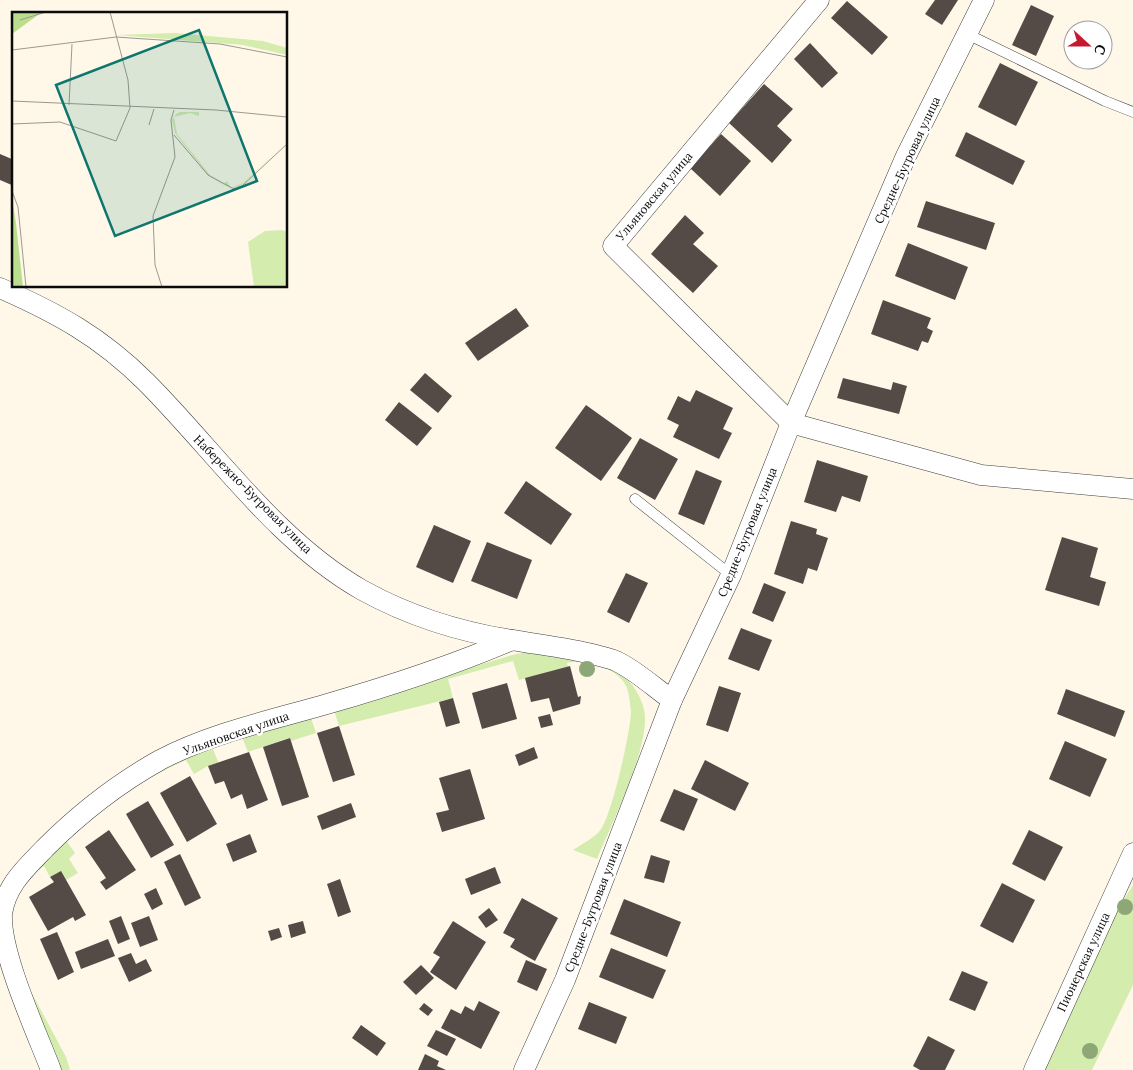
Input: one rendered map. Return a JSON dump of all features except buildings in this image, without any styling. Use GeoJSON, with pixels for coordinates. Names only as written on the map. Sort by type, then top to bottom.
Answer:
{"type":"FeatureCollection","features":[{"type":"Feature","properties":{"kind":"street","name":"Ульяновская улица"},"geometry":{"type":"LineString","coordinates":[[791,423],[613,246],[818,0]]}},
{"type":"Feature","properties":{"kind":"street","name":"Средне-Бугровая улица"},"geometry":{"type":"LineString","coordinates":[[524,1070],[565,980],[672,700],[731,575],[791,423],[906,156],[984,0]]}},
{"type":"Feature","properties":{"kind":"street","name":"Набережно-Бугровая улица"},"geometry":{"type":"LineString","coordinates":[[0,288],[79,326],[107,348],[146,382],[271,516],[301,545],[329,568],[363,590],[438,625],[512,640],[562,647],[616,660],[672,700]]}},
{"type":"Feature","properties":{"kind":"street"},"geometry":{"type":"LineString","coordinates":[[791,423],[981,476],[1133,489]]}},
{"type":"Feature","properties":{"kind":"street","name":"Ульяновская улица"},"geometry":{"type":"LineString","coordinates":[[51,1070],[6,958],[1,916],[4,899],[18,876],[56,837],[91,805],[119,785],[162,760],[188,748],[262,723],[393,686],[512,640]]}},
{"type":"Feature","properties":{"kind":"street","name":"Пионерская улица"},"geometry":{"type":"LineString","coordinates":[[1034,1070],[1133,853]]}},
{"type":"Feature","properties":{"kind":"lane"},"geometry":{"type":"LineString","coordinates":[[967,34],[1105,101],[1133,112]]}},
{"type":"Feature","properties":{"kind":"lane"},"geometry":{"type":"LineString","coordinates":[[635,499],[731,575]]}},
{"type":"Feature","properties":{"kind":"green space"},"geometry":{"type":"Polygon","coordinates":[[[536,651],[584,657],[602,662],[617,670],[629,681],[642,703],[645,718],[640,750],[627,788],[597,859],[573,850],[596,835],[605,820],[620,772],[631,711],[628,690],[623,681],[610,670],[601,666],[583,662],[567,663],[568,667],[519,680],[513,661],[448,679],[453,698],[339,726],[334,710],[311,718],[316,733],[291,741],[289,738],[248,752],[242,737],[213,749],[219,764],[208,766],[194,774],[186,760],[122,795],[79,826],[65,839],[75,853],[69,859],[78,873],[66,880],[60,872],[50,877],[44,866],[21,882],[9,909],[20,971],[66,1057],[70,1070],[55,1070],[17,971],[9,937],[7,908],[17,883],[82,818],[116,792],[156,767],[216,742],[516,654],[536,651]]]}},
{"type":"Feature","properties":{"kind":"green space"},"geometry":{"type":"Polygon","coordinates":[[[1133,885],[1133,985],[1092,1070],[1037,1070],[1116,912],[1133,885]]]}}]}
